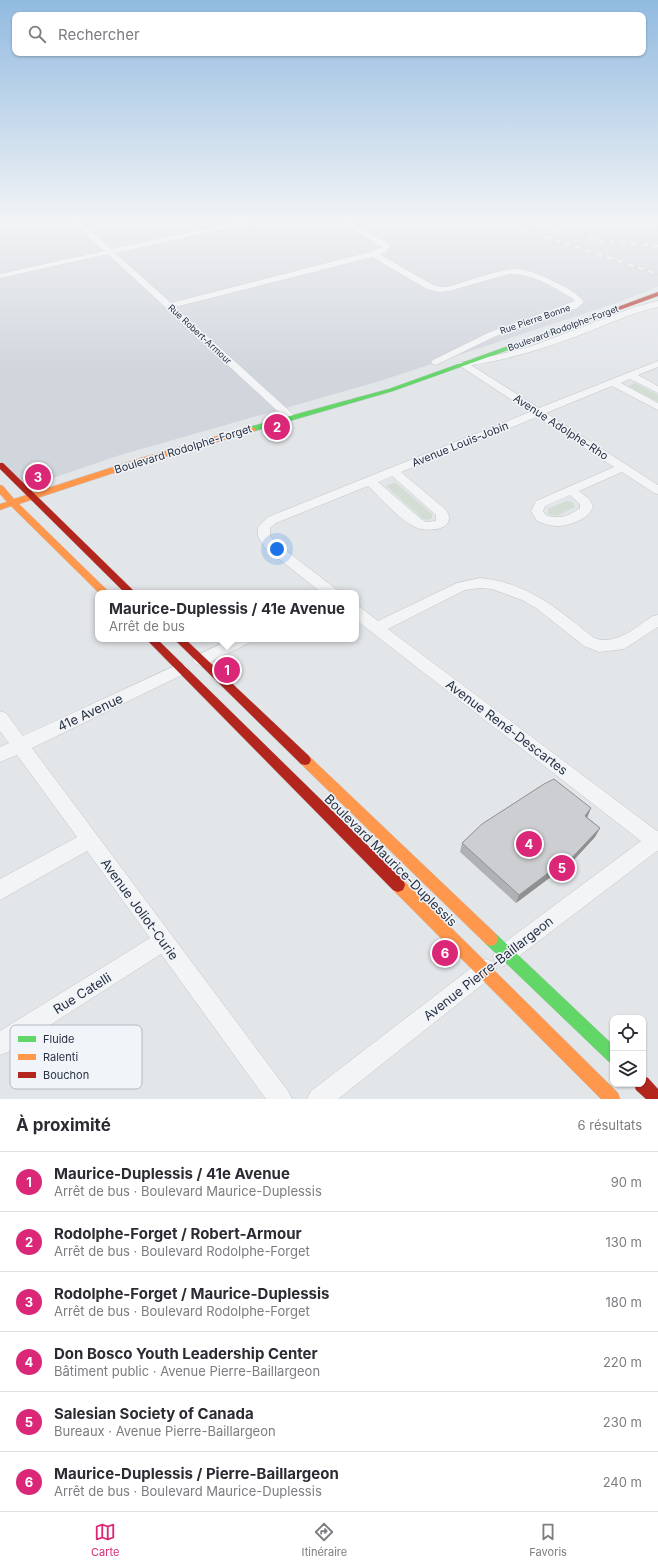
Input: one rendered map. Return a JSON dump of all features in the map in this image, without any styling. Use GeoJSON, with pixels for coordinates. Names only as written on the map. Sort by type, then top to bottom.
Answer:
{"type":"FeatureCollection","features":[{"type":"Feature","properties":{"kind":"street"},"geometry":{"type":"LineString","coordinates":[[0,276],[26,270]]}},
{"type":"Feature","properties":{"kind":"street","name":"Rue Robert-Armour"},"geometry":{"type":"LineString","coordinates":[[131,270],[287,411]]}},
{"type":"Feature","properties":{"kind":"street"},"geometry":{"type":"LineString","coordinates":[[170,306],[309,270]]}},
{"type":"Feature","properties":{"kind":"street","name":"Rue Pierre Bonne"},"geometry":{"type":"LineString","coordinates":[[401,270],[430,287],[444,290],[509,272],[519,271],[529,274],[575,296],[580,302],[574,306],[492,334],[433,363]]}},
{"type":"Feature","properties":{"kind":"street","name":"Boulevard Rodolphe-Forget"},"geometry":{"type":"LineString","coordinates":[[433,363],[658,286]]}},
{"type":"Feature","properties":{"kind":"street","name":"Boulevard Rodolphe-Forget"},"geometry":{"type":"LineString","coordinates":[[0,507],[287,411],[391,390],[658,294]]}},
{"type":"Feature","properties":{"kind":"street","name":"Boulevard Rodolphe-Forget"},"geometry":{"type":"LineString","coordinates":[[466,363],[496,359],[519,353],[638,309],[658,304]]}},
{"type":"Feature","properties":{"kind":"street","name":"Avenue Adolphe-Rho"},"geometry":{"type":"LineString","coordinates":[[466,363],[537,413],[658,490]]}},
{"type":"Feature","properties":{"kind":"street","name":"Avenue Louis-Jobin"},"geometry":{"type":"LineString","coordinates":[[327,590],[270,545],[264,536],[264,527],[272,520],[370,482],[658,364]]}},
{"type":"Feature","properties":{"kind":"street"},"geometry":{"type":"LineString","coordinates":[[630,375],[658,390]]}},
{"type":"Feature","properties":{"kind":"street"},"geometry":{"type":"LineString","coordinates":[[380,381],[391,390]]}},
{"type":"Feature","properties":{"kind":"street"},"geometry":{"type":"LineString","coordinates":[[612,382],[658,407]]}},
{"type":"Feature","properties":{"kind":"street","name":"Boulevard Rodolphe-Forget"},"geometry":{"type":"LineString","coordinates":[[267,412],[287,411]]}},
{"type":"Feature","properties":{"kind":"street"},"geometry":{"type":"LineString","coordinates":[[0,465],[128,590]]}},
{"type":"Feature","properties":{"kind":"street"},"geometry":{"type":"LineString","coordinates":[[571,490],[623,467]]}},
{"type":"Feature","properties":{"kind":"street"},"geometry":{"type":"LineString","coordinates":[[370,482],[417,523],[433,526],[442,523],[442,513],[394,472]]}},
{"type":"Feature","properties":{"kind":"street"},"geometry":{"type":"LineString","coordinates":[[1,492],[34,485]]}},
{"type":"Feature","properties":{"kind":"street"},"geometry":{"type":"LineString","coordinates":[[1,492],[14,502],[101,590]]}},
{"type":"Feature","properties":{"kind":"street"},"geometry":{"type":"LineString","coordinates":[[377,628],[462,586],[480,583],[494,584],[527,596],[541,604],[589,642],[599,646],[619,644],[658,620]]}},
{"type":"Feature","properties":{"kind":"street","name":"Avenue René-Descartes"},"geometry":{"type":"LineString","coordinates":[[359,614],[657,841]]}},
{"type":"Feature","properties":{"kind":"street","name":"Boulevard Maurice-Duplessis"},"geometry":{"type":"LineString","coordinates":[[154,642],[612,1099]]}},
{"type":"Feature","properties":{"kind":"street","name":"Boulevard Maurice-Duplessis"},"geometry":{"type":"LineString","coordinates":[[182,642],[610,1053]]}},
{"type":"Feature","properties":{"kind":"street"},"geometry":{"type":"LineString","coordinates":[[201,660],[238,642]]}},
{"type":"Feature","properties":{"kind":"street","name":"41e Avenue"},"geometry":{"type":"LineString","coordinates":[[0,755],[181,669]]}},
{"type":"Feature","properties":{"kind":"street","name":"Avenue Joliot-Curie"},"geometry":{"type":"LineString","coordinates":[[0,718],[280,1099]]}},
{"type":"Feature","properties":{"kind":"street"},"geometry":{"type":"LineString","coordinates":[[0,890],[90,840]]}},
{"type":"Feature","properties":{"kind":"street","name":"Avenue Pierre-Baillargeon"},"geometry":{"type":"LineString","coordinates":[[319,1099],[506,954],[657,841]]}},
{"type":"Feature","properties":{"kind":"street","name":"Rue Catelli"},"geometry":{"type":"LineString","coordinates":[[30,1025],[163,941]]}},
{"type":"Feature","properties":{"kind":"street","name":"Rue Catelli"},"geometry":{"type":"LineString","coordinates":[[0,1044],[10,1038]]}},
{"type":"Feature","properties":{"kind":"street"},"geometry":{"type":"LineString","coordinates":[[645,1087],[657,1099]]}},
{"type":"Feature","properties":{"kind":"shaded area"},"geometry":{"type":"Polygon","coordinates":[[[0,270],[658,270],[658,287],[622,301],[380,381],[117,456],[24,488],[0,465],[0,270]]]}},
{"type":"Feature","properties":{"kind":"shaded area"},"geometry":{"type":"Polygon","coordinates":[[[635,383],[658,395],[658,402],[628,386],[635,383]]]}},
{"type":"Feature","properties":{"kind":"shaded area"},"geometry":{"type":"Polygon","coordinates":[[[395,482],[432,514],[432,518],[428,520],[423,519],[386,486],[395,482]]]}},
{"type":"Feature","properties":{"kind":"shaded area"},"geometry":{"type":"Polygon","coordinates":[[[566,501],[573,502],[575,507],[557,516],[548,514],[548,509],[566,501]]]}},
{"type":"Feature","properties":{"kind":"building"},"geometry":{"type":"Polygon","coordinates":[[[554,779],[591,808],[585,816],[600,828],[563,867],[560,864],[519,895],[462,843],[482,824],[554,779]]]}},
{"type":"Feature","properties":{"kind":"railway"},"geometry":{"type":"LineString","coordinates":[[647,270],[658,274]]}},
{"type":"Feature","properties":{"kind":"traffic: fast"},"geometry":{"type":"LineString","coordinates":[[252,429],[391,390],[559,330]]}},
{"type":"Feature","properties":{"kind":"traffic: fast"},"geometry":{"type":"LineString","coordinates":[[491,939],[610,1053]]}},
{"type":"Feature","properties":{"kind":"traffic: slow"},"geometry":{"type":"LineString","coordinates":[[0,507],[144,460],[252,429]]}},
{"type":"Feature","properties":{"kind":"traffic: slow"},"geometry":{"type":"LineString","coordinates":[[0,488],[4,494],[102,590]]}},
{"type":"Feature","properties":{"kind":"traffic: slow"},"geometry":{"type":"LineString","coordinates":[[305,760],[491,939]]}},
{"type":"Feature","properties":{"kind":"traffic: slow"},"geometry":{"type":"LineString","coordinates":[[398,885],[612,1099]]}},
{"type":"Feature","properties":{"kind":"traffic: jam"},"geometry":{"type":"LineString","coordinates":[[559,330],[658,294]]}},
{"type":"Feature","properties":{"kind":"traffic: jam"},"geometry":{"type":"LineString","coordinates":[[0,465],[128,590]]}},
{"type":"Feature","properties":{"kind":"traffic: jam"},"geometry":{"type":"LineString","coordinates":[[154,642],[398,885]]}},
{"type":"Feature","properties":{"kind":"traffic: jam"},"geometry":{"type":"LineString","coordinates":[[182,642],[305,760]]}},
{"type":"Feature","properties":{"kind":"traffic: jam"},"geometry":{"type":"LineString","coordinates":[[645,1087],[657,1099]]}},
{"type":"Feature","properties":{"kind":"place","name":"Rodolphe-Forget / Robert-Armour"},"geometry":{"type":"Point","coordinates":[277,427]}},
{"type":"Feature","properties":{"kind":"place","name":"Rodolphe-Forget / Maurice-Duplessis"},"geometry":{"type":"Point","coordinates":[38,477]}},
{"type":"Feature","properties":{"kind":"place","name":"Maurice-Duplessis / 41e Avenue"},"geometry":{"type":"Point","coordinates":[227,670]}},
{"type":"Feature","properties":{"kind":"place","name":"Don Bosco Youth Leadership Center"},"geometry":{"type":"Point","coordinates":[529,844]}},
{"type":"Feature","properties":{"kind":"place","name":"Salesian Society of Canada"},"geometry":{"type":"Point","coordinates":[562,868]}},
{"type":"Feature","properties":{"kind":"place","name":"Maurice-Duplessis / Pierre-Baillargeon"},"geometry":{"type":"Point","coordinates":[445,953]}}]}
